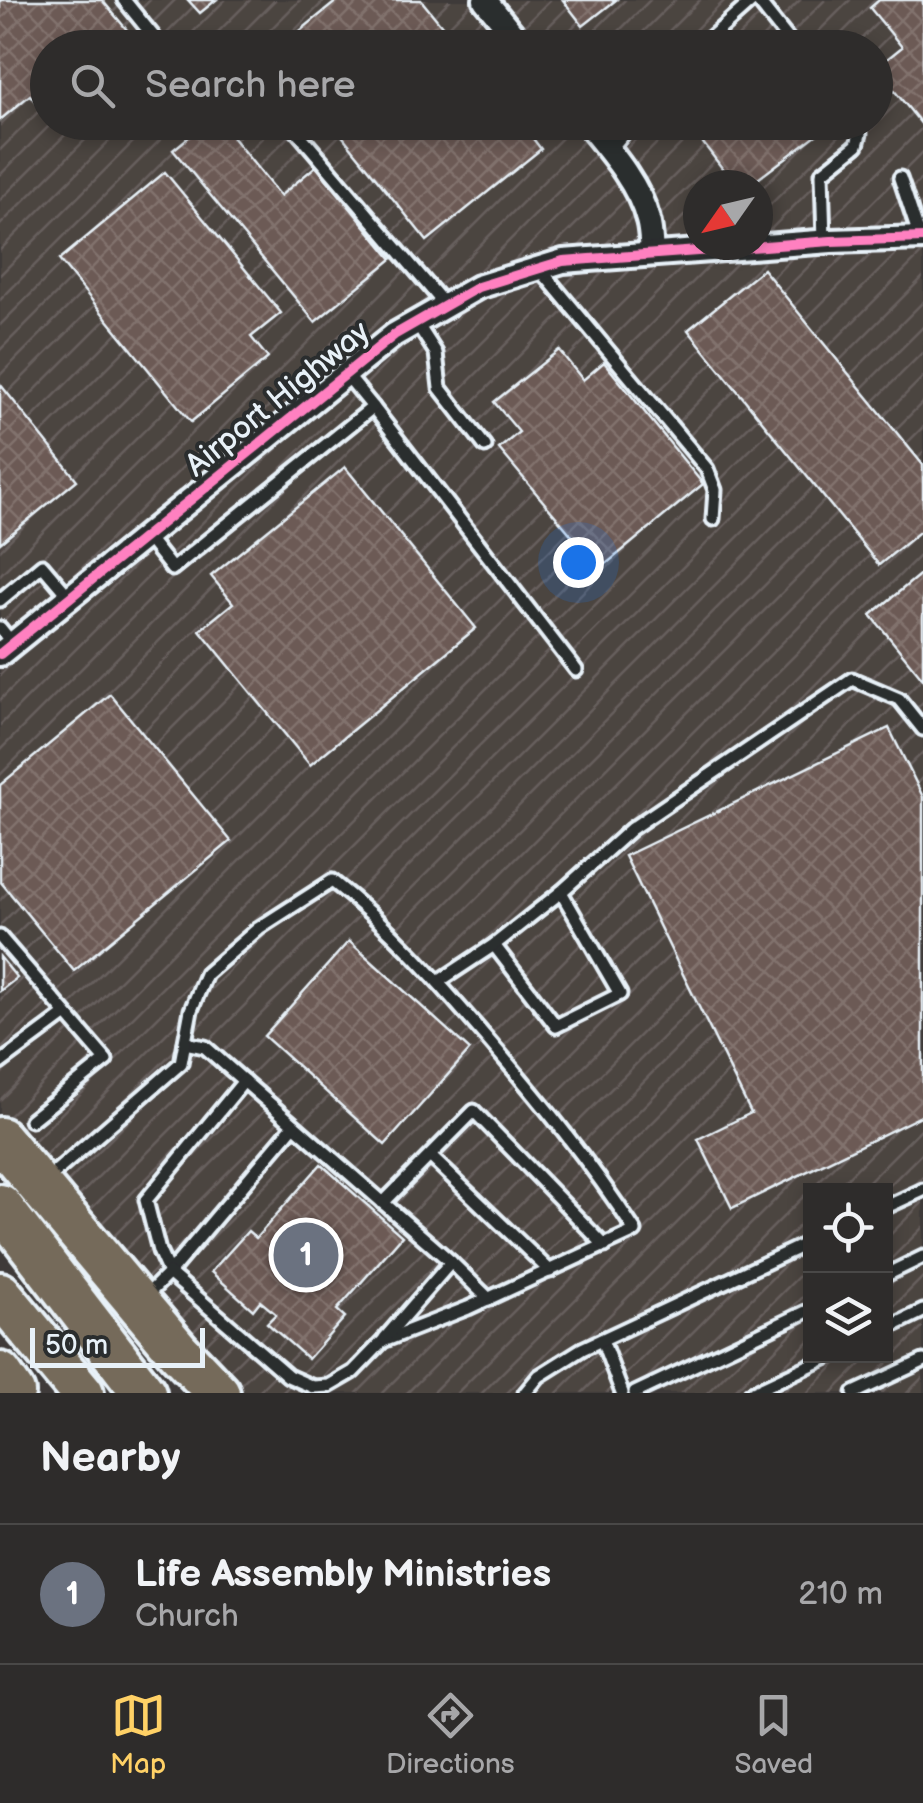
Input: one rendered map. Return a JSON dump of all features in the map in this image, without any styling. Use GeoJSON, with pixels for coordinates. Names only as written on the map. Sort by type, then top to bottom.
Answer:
{"type":"FeatureCollection","features":[{"type":"Feature","properties":{"kind":"highway"},"geometry":{"type":"LineString","coordinates":[[16,1130],[38,1186],[218,1393]]}},
{"type":"Feature","properties":{"kind":"highway"},"geometry":{"type":"LineString","coordinates":[[0,1206],[144,1393]]}},
{"type":"Feature","properties":{"kind":"highway"},"geometry":{"type":"LineString","coordinates":[[0,1294],[82,1393]]}},
{"type":"Feature","properties":{"kind":"highway"},"geometry":{"type":"LineString","coordinates":[[112,1349],[157,1393]]}},
{"type":"Feature","properties":{"kind":"highway"},"geometry":{"type":"LineString","coordinates":[[0,1374],[13,1393]]}},
{"type":"Feature","properties":{"kind":"street"},"geometry":{"type":"LineString","coordinates":[[486,0],[510,30]]}},
{"type":"Feature","properties":{"kind":"street"},"geometry":{"type":"LineString","coordinates":[[601,140],[648,218],[652,253]]}},
{"type":"Feature","properties":{"kind":"street","name":"Airport Highway"},"geometry":{"type":"LineString","coordinates":[[4,642],[70,598],[416,321],[478,288],[563,261],[922,238]]}},
{"type":"Feature","properties":{"kind":"lane"},"geometry":{"type":"LineString","coordinates":[[124,0],[148,30]]}},
{"type":"Feature","properties":{"kind":"lane"},"geometry":{"type":"LineString","coordinates":[[720,30],[755,0],[780,30]]}},
{"type":"Feature","properties":{"kind":"lane"},"geometry":{"type":"LineString","coordinates":[[304,140],[445,305]]}},
{"type":"Feature","properties":{"kind":"lane"},"geometry":{"type":"LineString","coordinates":[[610,151],[619,140]]}},
{"type":"Feature","properties":{"kind":"lane"},"geometry":{"type":"LineString","coordinates":[[824,242],[822,173],[858,140]]}},
{"type":"Feature","properties":{"kind":"lane"},"geometry":{"type":"LineString","coordinates":[[900,178],[922,238]]}},
{"type":"Feature","properties":{"kind":"lane"},"geometry":{"type":"LineString","coordinates":[[539,268],[707,469],[715,490],[714,519]]}},
{"type":"Feature","properties":{"kind":"lane"},"geometry":{"type":"LineString","coordinates":[[416,321],[436,353],[440,388],[485,446]]}},
{"type":"Feature","properties":{"kind":"lane"},"geometry":{"type":"LineString","coordinates":[[346,374],[576,670]]}},
{"type":"Feature","properties":{"kind":"lane"},"geometry":{"type":"LineString","coordinates":[[146,536],[172,568],[373,406]]}},
{"type":"Feature","properties":{"kind":"lane"},"geometry":{"type":"LineString","coordinates":[[0,600],[42,566],[70,598]]}},
{"type":"Feature","properties":{"kind":"lane"},"geometry":{"type":"LineString","coordinates":[[438,982],[494,945],[561,892],[630,829],[852,679],[900,699],[923,729]]}},
{"type":"Feature","properties":{"kind":"lane"},"geometry":{"type":"LineString","coordinates":[[38,1186],[181,1063],[191,1010],[206,974],[258,928],[332,882],[380,919],[438,982],[574,1142],[636,1231],[383,1341]]}},
{"type":"Feature","properties":{"kind":"lane"},"geometry":{"type":"LineString","coordinates":[[494,945],[556,1026],[620,994],[561,892]]}},
{"type":"Feature","properties":{"kind":"lane"},"geometry":{"type":"LineString","coordinates":[[0,937],[106,1060],[16,1130]]}},
{"type":"Feature","properties":{"kind":"lane"},"geometry":{"type":"LineString","coordinates":[[0,1063],[66,1014]]}},
{"type":"Feature","properties":{"kind":"lane"},"geometry":{"type":"LineString","coordinates":[[185,1043],[205,1047],[489,1298]]}},
{"type":"Feature","properties":{"kind":"lane"},"geometry":{"type":"LineString","coordinates":[[244,1081],[146,1200],[169,1273],[288,1376],[313,1387],[329,1386],[353,1372],[451,1262]]}},
{"type":"Feature","properties":{"kind":"lane"},"geometry":{"type":"LineString","coordinates":[[384,1202],[474,1111],[605,1246]]}},
{"type":"Feature","properties":{"kind":"lane"},"geometry":{"type":"LineString","coordinates":[[138,1304],[169,1273],[294,1124]]}},
{"type":"Feature","properties":{"kind":"lane"},"geometry":{"type":"LineString","coordinates":[[430,1156],[550,1271]]}},
{"type":"Feature","properties":{"kind":"lane"},"geometry":{"type":"LineString","coordinates":[[893,1204],[923,1190]]}},
{"type":"Feature","properties":{"kind":"lane"},"geometry":{"type":"LineString","coordinates":[[526,1393],[539,1376],[602,1340],[803,1245]]}},
{"type":"Feature","properties":{"kind":"lane"},"geometry":{"type":"LineString","coordinates":[[888,1273],[923,1257]]}},
{"type":"Feature","properties":{"kind":"lane"},"geometry":{"type":"LineString","coordinates":[[893,1326],[923,1312]]}},
{"type":"Feature","properties":{"kind":"lane"},"geometry":{"type":"LineString","coordinates":[[635,1393],[803,1313]]}},
{"type":"Feature","properties":{"kind":"lane"},"geometry":{"type":"LineString","coordinates":[[602,1340],[622,1393]]}},
{"type":"Feature","properties":{"kind":"lane"},"geometry":{"type":"LineString","coordinates":[[854,1393],[923,1361]]}},
{"type":"Feature","properties":{"kind":"lane"},"geometry":{"type":"LineString","coordinates":[[751,1393],[815,1363]]}},
{"type":"Feature","properties":{"kind":"shaded area"},"geometry":{"type":"Polygon","coordinates":[[[0,0],[923,0],[923,1393],[218,1393],[0,1139],[0,0]]]}},
{"type":"Feature","properties":{"kind":"building"},"geometry":{"type":"Polygon","coordinates":[[[0,0],[102,0],[127,30],[30,30],[30,95],[0,120],[0,0]]]}},
{"type":"Feature","properties":{"kind":"building"},"geometry":{"type":"Polygon","coordinates":[[[188,0],[216,0],[200,13],[188,0]]]}},
{"type":"Feature","properties":{"kind":"building"},"geometry":{"type":"Polygon","coordinates":[[[338,0],[421,0],[445,30],[301,30],[338,0]]]}},
{"type":"Feature","properties":{"kind":"building"},"geometry":{"type":"Polygon","coordinates":[[[563,0],[616,0],[583,26],[563,0]]]}},
{"type":"Feature","properties":{"kind":"building"},"geometry":{"type":"Polygon","coordinates":[[[879,0],[923,0],[923,126],[893,89],[893,54],[902,47],[893,30],[888,30],[870,8],[879,0]]]}},
{"type":"Feature","properties":{"kind":"building"},"geometry":{"type":"Polygon","coordinates":[[[185,140],[235,140],[280,196],[316,166],[392,259],[315,322],[173,150],[185,140]]]}},
{"type":"Feature","properties":{"kind":"building"},"geometry":{"type":"Polygon","coordinates":[[[346,140],[534,140],[541,149],[427,241],[346,140]]]}},
{"type":"Feature","properties":{"kind":"building"},"geometry":{"type":"Polygon","coordinates":[[[701,140],[810,140],[770,170],[724,170],[701,140]]]}},
{"type":"Feature","properties":{"kind":"building"},"geometry":{"type":"Polygon","coordinates":[[[165,172],[281,313],[251,337],[268,358],[191,422],[59,260],[165,172]]]}},
{"type":"Feature","properties":{"kind":"building"},"geometry":{"type":"Polygon","coordinates":[[[763,269],[923,465],[923,529],[879,565],[688,330],[763,269]]]}},
{"type":"Feature","properties":{"kind":"building"},"geometry":{"type":"Polygon","coordinates":[[[559,350],[583,380],[604,362],[703,484],[600,569],[499,449],[519,432],[494,402],[559,350]]]}},
{"type":"Feature","properties":{"kind":"building"},"geometry":{"type":"Polygon","coordinates":[[[0,384],[77,480],[0,543],[0,384]]]}},
{"type":"Feature","properties":{"kind":"building"},"geometry":{"type":"Polygon","coordinates":[[[345,467],[476,628],[310,765],[200,630],[233,603],[211,576],[345,467]]]}},
{"type":"Feature","properties":{"kind":"building"},"geometry":{"type":"Polygon","coordinates":[[[923,572],[923,679],[871,615],[923,572]]]}},
{"type":"Feature","properties":{"kind":"building"},"geometry":{"type":"Polygon","coordinates":[[[110,694],[231,841],[74,971],[0,881],[0,785],[110,694]]]}},
{"type":"Feature","properties":{"kind":"building"},"geometry":{"type":"Polygon","coordinates":[[[889,728],[923,797],[923,1115],[732,1208],[698,1139],[751,1113],[625,856],[889,728]]]}},
{"type":"Feature","properties":{"kind":"building"},"geometry":{"type":"Polygon","coordinates":[[[349,941],[470,1050],[385,1145],[264,1036],[349,941]]]}},
{"type":"Feature","properties":{"kind":"building"},"geometry":{"type":"Polygon","coordinates":[[[0,957],[17,978],[0,991],[0,957]]]}},
{"type":"Feature","properties":{"kind":"building"},"geometry":{"type":"Polygon","coordinates":[[[321,1164],[402,1236],[337,1310],[345,1317],[308,1359],[267,1323],[276,1314],[260,1301],[253,1310],[211,1272],[248,1231],[256,1238],[321,1164]]]}},
{"type":"Feature","properties":{"kind":"cycle path"},"geometry":{"type":"LineString","coordinates":[[0,654],[394,335],[478,287],[563,261],[923,238]]}},
{"type":"Feature","properties":{"kind":"place","name":"Life Assembly Ministries"},"geometry":{"type":"Point","coordinates":[306,1255]}}]}
